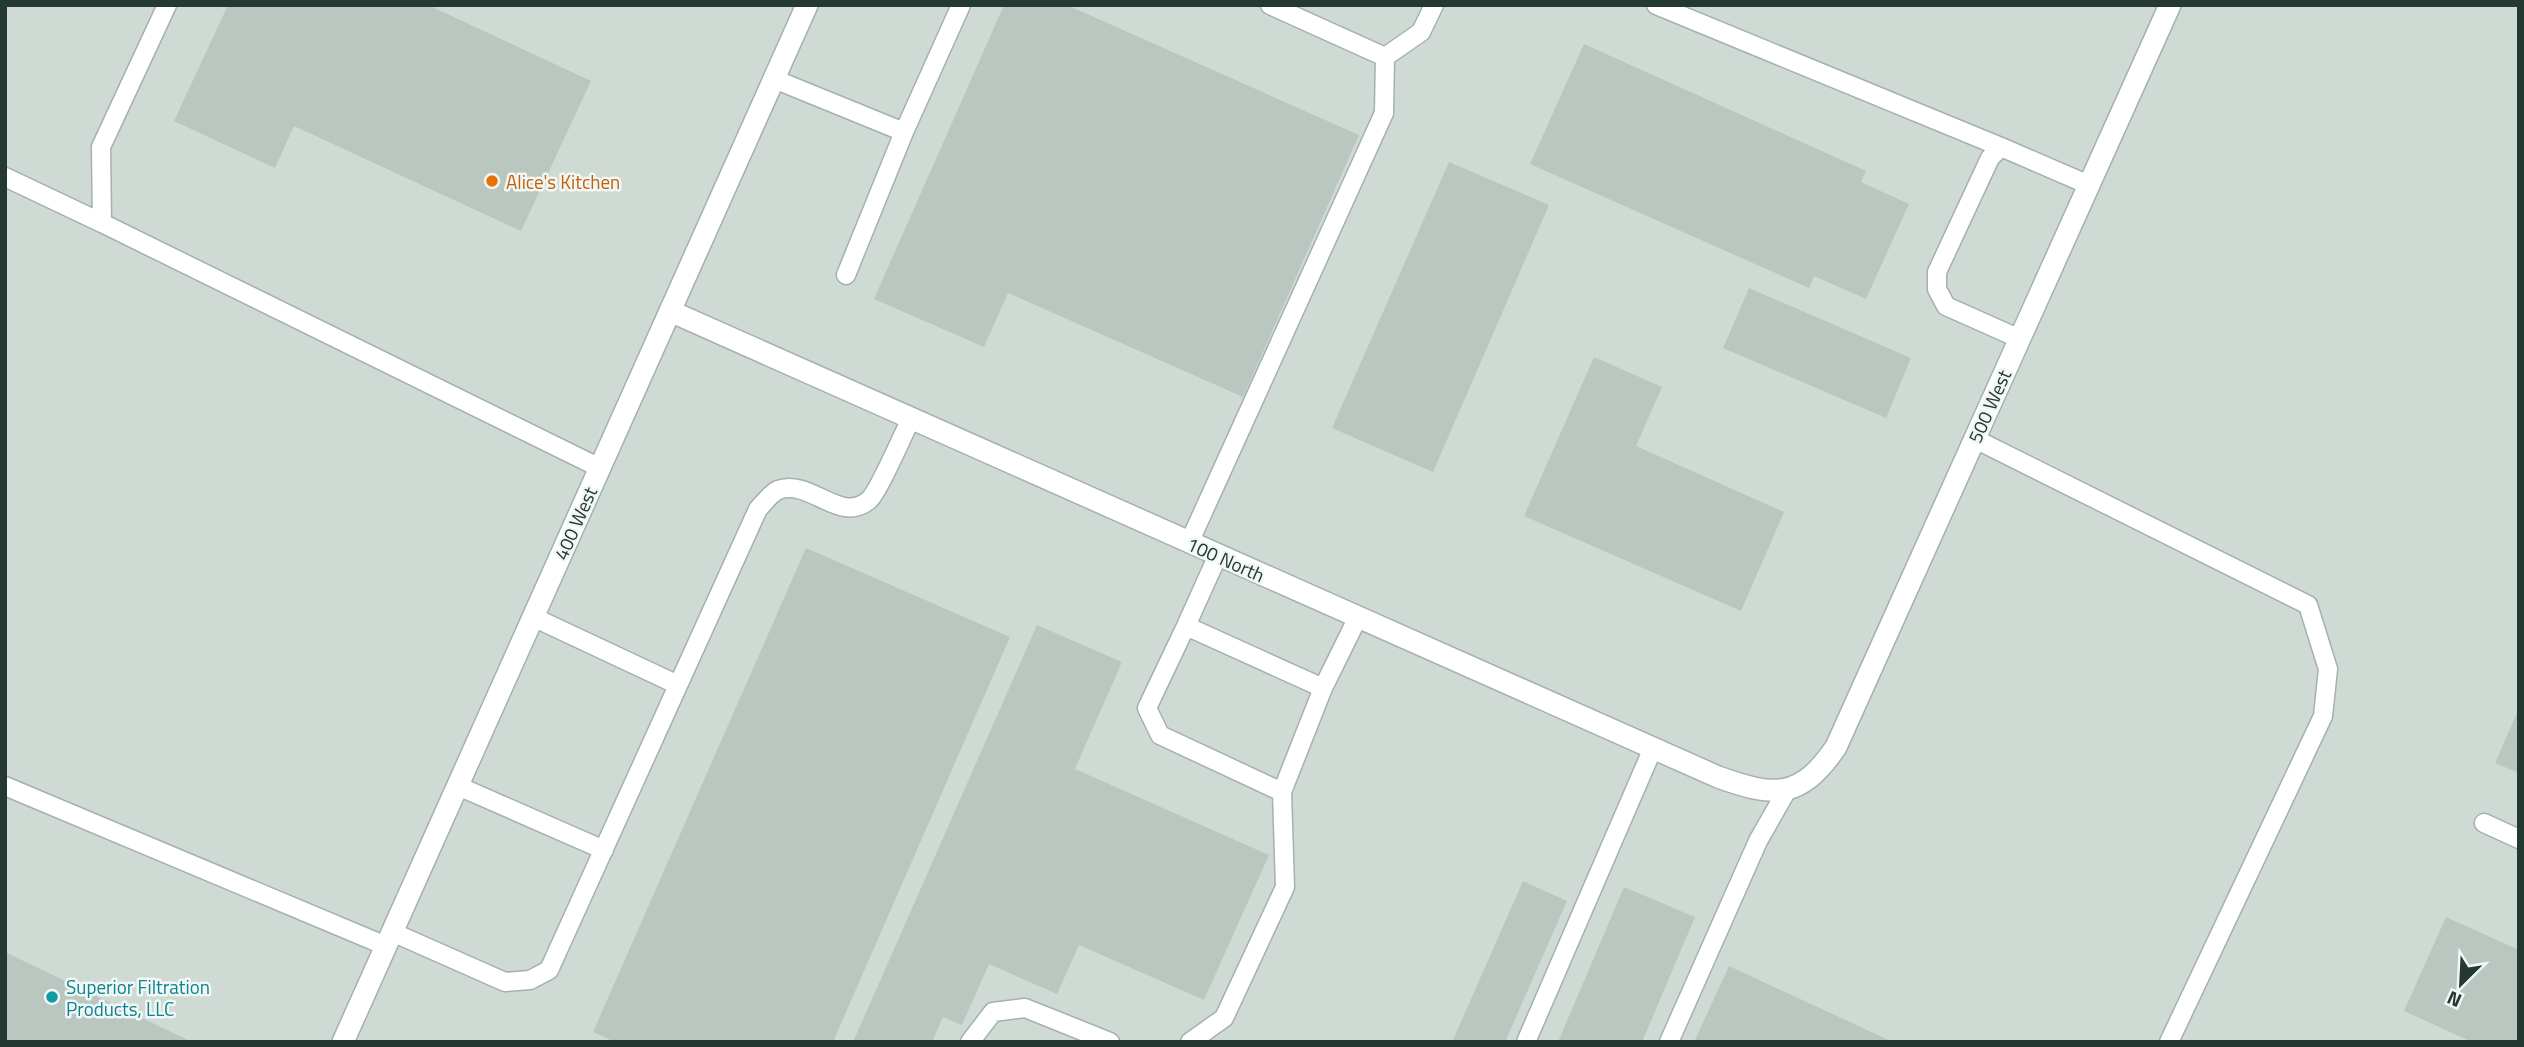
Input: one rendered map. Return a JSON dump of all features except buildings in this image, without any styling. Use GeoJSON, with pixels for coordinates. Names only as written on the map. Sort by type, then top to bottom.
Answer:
{"type":"FeatureCollection","features":[{"type":"Feature","properties":{"kind":"street","name":"400 West"},"geometry":{"type":"LineString","coordinates":[[343,1042],[807,5]]}},
{"type":"Feature","properties":{"kind":"street","name":"500 West"},"geometry":{"type":"LineString","coordinates":[[1787,790],[1807,781],[1823,766],[1836,747],[2170,5]]}},
{"type":"Feature","properties":{"kind":"street","name":"100 North"},"geometry":{"type":"LineString","coordinates":[[670,311],[1741,786],[1764,792],[1787,790]]}},
{"type":"Feature","properties":{"kind":"lane"},"geometry":{"type":"LineString","coordinates":[[102,223],[101,147],[167,5]]}},
{"type":"Feature","properties":{"kind":"lane"},"geometry":{"type":"LineString","coordinates":[[846,275],[904,132],[961,5]]}},
{"type":"Feature","properties":{"kind":"lane"},"geometry":{"type":"LineString","coordinates":[[1270,5],[1385,57]]}},
{"type":"Feature","properties":{"kind":"lane"},"geometry":{"type":"LineString","coordinates":[[1385,57],[1421,32],[1434,5]]}},
{"type":"Feature","properties":{"kind":"lane"},"geometry":{"type":"LineString","coordinates":[[1656,5],[2089,185]]}},
{"type":"Feature","properties":{"kind":"lane"},"geometry":{"type":"LineString","coordinates":[[1189,542],[1384,113],[1385,57]]}},
{"type":"Feature","properties":{"kind":"lane"},"geometry":{"type":"LineString","coordinates":[[774,79],[904,132]]}},
{"type":"Feature","properties":{"kind":"lane"},"geometry":{"type":"LineString","coordinates":[[2001,147],[1990,158],[1937,272],[1937,289],[1946,306],[2020,339]]}},
{"type":"Feature","properties":{"kind":"lane"},"geometry":{"type":"LineString","coordinates":[[5,177],[600,468]]}},
{"type":"Feature","properties":{"kind":"lane"},"geometry":{"type":"LineString","coordinates":[[5,786],[389,939],[505,982],[530,980],[549,970],[758,509],[776,491],[797,487],[835,506],[858,507],[870,499],[911,419]]}},
{"type":"Feature","properties":{"kind":"lane"},"geometry":{"type":"LineString","coordinates":[[1975,439],[2308,606],[2328,669],[2323,716],[2169,1042]]}},
{"type":"Feature","properties":{"kind":"lane"},"geometry":{"type":"LineString","coordinates":[[1218,555],[1147,708],[1160,735],[1282,792]]}},
{"type":"Feature","properties":{"kind":"lane"},"geometry":{"type":"LineString","coordinates":[[533,617],[678,685]]}},
{"type":"Feature","properties":{"kind":"lane"},"geometry":{"type":"LineString","coordinates":[[1190,1042],[1224,1018],[1285,887],[1282,792],[1323,688],[1358,617]]}},
{"type":"Feature","properties":{"kind":"lane"},"geometry":{"type":"LineString","coordinates":[[1186,626],[1323,688]]}},
{"type":"Feature","properties":{"kind":"lane"},"geometry":{"type":"LineString","coordinates":[[1526,1042],[1653,748]]}},
{"type":"Feature","properties":{"kind":"lane"},"geometry":{"type":"LineString","coordinates":[[458,786],[604,850]]}},
{"type":"Feature","properties":{"kind":"lane"},"geometry":{"type":"LineString","coordinates":[[1669,1042],[1758,842],[1787,790]]}},
{"type":"Feature","properties":{"kind":"lane"},"geometry":{"type":"LineString","coordinates":[[2484,823],[2519,839]]}},
{"type":"Feature","properties":{"kind":"lane"},"geometry":{"type":"LineString","coordinates":[[970,1042],[993,1012],[1025,1008],[1110,1042]]}},
{"type":"Feature","properties":{"kind":"shaded area"},"geometry":{"type":"Polygon","coordinates":[[[5,5],[2519,5],[2519,1042],[5,1042],[5,5]]]}},
{"type":"Feature","properties":{"kind":"place","name":"Alice's Kitchen"},"geometry":{"type":"Point","coordinates":[492,181]}},
{"type":"Feature","properties":{"kind":"place","name":"Superior Filtration Products, LLC"},"geometry":{"type":"Point","coordinates":[52,997]}}]}
